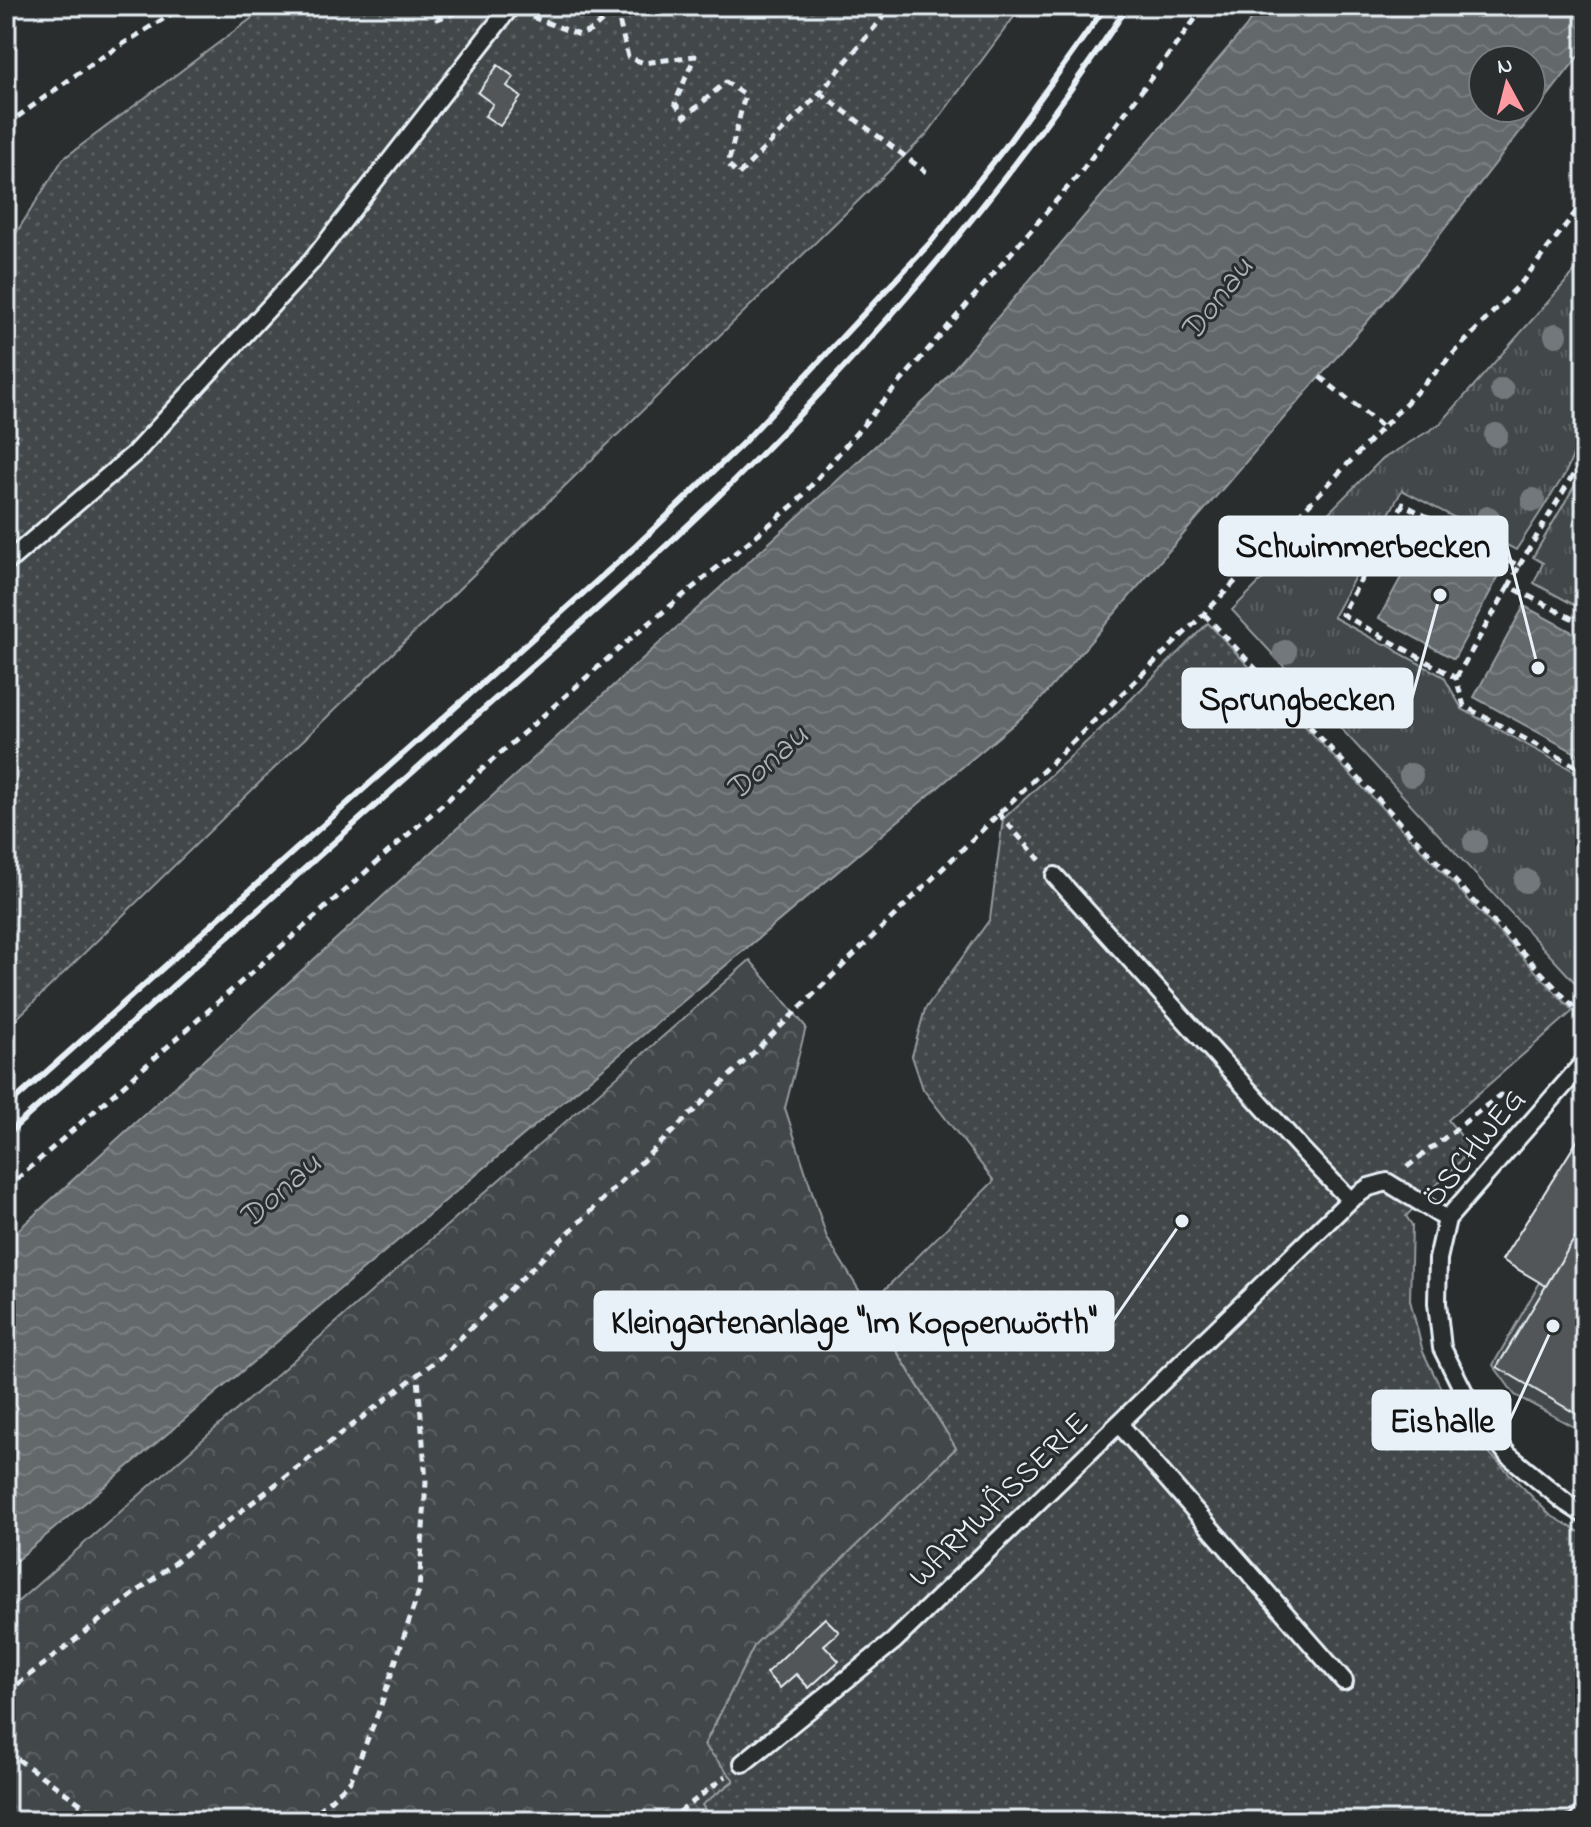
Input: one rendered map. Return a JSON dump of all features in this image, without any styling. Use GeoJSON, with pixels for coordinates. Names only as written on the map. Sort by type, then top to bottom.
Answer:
{"type":"FeatureCollection","features":[{"type":"Feature","properties":{"kind":"lane"},"geometry":{"type":"LineString","coordinates":[[6,563],[135,453],[312,261],[511,6]]}},
{"type":"Feature","properties":{"kind":"lane"},"geometry":{"type":"LineString","coordinates":[[1055,876],[1350,1200]]}},
{"type":"Feature","properties":{"kind":"lane","name":"ÖSCHWEG"},"geometry":{"type":"LineString","coordinates":[[1585,1061],[1447,1219],[1438,1259],[1437,1288],[1442,1348],[1473,1410],[1508,1455],[1585,1515]]}},
{"type":"Feature","properties":{"kind":"lane"},"geometry":{"type":"LineString","coordinates":[[1387,1182],[1447,1219]]}},
{"type":"Feature","properties":{"kind":"lane","name":"WARMWÄSSERLE"},"geometry":{"type":"LineString","coordinates":[[743,1763],[894,1641],[1350,1200],[1369,1187],[1387,1182]]}},
{"type":"Feature","properties":{"kind":"lane"},"geometry":{"type":"LineString","coordinates":[[1120,1425],[1344,1681]]}},
{"type":"Feature","properties":{"kind":"lane"},"geometry":{"type":"LineString","coordinates":[[1578,1821],[1585,1813]]}},
{"type":"Feature","properties":{"kind":"path"},"geometry":{"type":"LineString","coordinates":[[6,125],[94,62],[184,6]]}},
{"type":"Feature","properties":{"kind":"path"},"geometry":{"type":"LineString","coordinates":[[429,6],[437,19],[477,6]]}},
{"type":"Feature","properties":{"kind":"path"},"geometry":{"type":"LineString","coordinates":[[527,14],[540,22],[580,35],[592,30],[616,8],[628,57],[644,63],[695,56],[675,103],[685,117],[726,82],[745,95],[728,164],[738,175],[820,93],[892,6]]}},
{"type":"Feature","properties":{"kind":"path"},"geometry":{"type":"LineString","coordinates":[[6,1189],[630,639],[797,502],[1080,173],[1205,6]]}},
{"type":"Feature","properties":{"kind":"path"},"geometry":{"type":"LineString","coordinates":[[820,93],[926,172]]}},
{"type":"Feature","properties":{"kind":"path"},"geometry":{"type":"LineString","coordinates":[[6,1693],[418,1376],[454,1344],[1204,614],[1522,282],[1585,200]]}},
{"type":"Feature","properties":{"kind":"path"},"geometry":{"type":"LineString","coordinates":[[1320,377],[1384,428]]}},
{"type":"Feature","properties":{"kind":"path"},"geometry":{"type":"LineString","coordinates":[[1456,678],[1573,475],[1585,444]]}},
{"type":"Feature","properties":{"kind":"path"},"geometry":{"type":"LineString","coordinates":[[1519,566],[1403,504],[1342,614],[1456,678],[1464,706],[1585,771]]}},
{"type":"Feature","properties":{"kind":"path"},"geometry":{"type":"LineString","coordinates":[[1509,586],[1585,625]]}},
{"type":"Feature","properties":{"kind":"path"},"geometry":{"type":"LineString","coordinates":[[1204,614],[1585,1019]]}},
{"type":"Feature","properties":{"kind":"path"},"geometry":{"type":"LineString","coordinates":[[998,813],[1055,876]]}},
{"type":"Feature","properties":{"kind":"path"},"geometry":{"type":"LineString","coordinates":[[1387,1182],[1500,1095],[1548,1102]]}},
{"type":"Feature","properties":{"kind":"path"},"geometry":{"type":"LineString","coordinates":[[308,1821],[351,1780],[379,1711],[419,1591],[426,1482],[418,1376]]}},
{"type":"Feature","properties":{"kind":"path"},"geometry":{"type":"LineString","coordinates":[[6,1751],[105,1821]]}},
{"type":"Feature","properties":{"kind":"path"},"geometry":{"type":"LineString","coordinates":[[668,1821],[743,1763]]}},
{"type":"Feature","properties":{"kind":"green space"},"geometry":{"type":"Polygon","coordinates":[[[268,6],[1022,6],[927,134],[6,1029],[6,249],[63,159],[268,6]]]}},
{"type":"Feature","properties":{"kind":"green space"},"geometry":{"type":"Polygon","coordinates":[[[1585,260],[1585,428],[1565,474],[1516,550],[1402,490],[1333,617],[1382,644],[1388,644],[1444,677],[1462,709],[1585,777],[1585,980],[1580,988],[1232,610],[1381,460],[1440,424],[1585,260]]]}},
{"type":"Feature","properties":{"kind":"green space"},"geometry":{"type":"Polygon","coordinates":[[[1585,463],[1585,611],[1534,583],[1543,563],[1533,557],[1585,463]]]}},
{"type":"Feature","properties":{"kind":"green space"},"geometry":{"type":"Polygon","coordinates":[[[1208,623],[1573,1011],[1448,1120],[1472,1149],[1406,1216],[1412,1225],[1410,1300],[1423,1352],[1456,1419],[1550,1515],[1585,1535],[1585,1795],[1562,1821],[712,1821],[701,1805],[734,1781],[704,1746],[755,1644],[956,1448],[869,1305],[994,1181],[923,1089],[912,1056],[925,1009],[990,919],[1003,819],[1109,721],[1208,623]]]}},
{"type":"Feature","properties":{"kind":"green space"},"geometry":{"type":"Polygon","coordinates":[[[750,960],[806,1027],[785,1108],[827,1238],[956,1448],[755,1644],[704,1745],[734,1780],[702,1805],[712,1821],[6,1821],[6,1612],[750,960]]]}},
{"type":"Feature","properties":{"kind":"green space"},"geometry":{"type":"Polygon","coordinates":[[[1585,1203],[1585,1433],[1515,1395],[1493,1365],[1585,1203]]]}},
{"type":"Feature","properties":{"kind":"water","name":"Donau"},"geometry":{"type":"Polygon","coordinates":[[[1259,6],[1585,6],[1585,48],[1547,97],[1547,44],[1467,44],[1467,124],[1526,124],[1417,264],[1034,707],[6,1569],[6,1241],[933,393],[1246,27],[1259,6]]]}},
{"type":"Feature","properties":{"kind":"water"},"geometry":{"type":"Polygon","coordinates":[[[1426,531],[1501,572],[1454,659],[1379,618],[1426,531]]]}},
{"type":"Feature","properties":{"kind":"water"},"geometry":{"type":"Polygon","coordinates":[[[1524,606],[1585,639],[1585,758],[1474,697],[1524,606]]]}},
{"type":"Feature","properties":{"kind":"building"},"geometry":{"type":"Polygon","coordinates":[[[498,65],[514,77],[507,86],[521,97],[500,126],[485,116],[493,104],[478,93],[498,65]]]}},
{"type":"Feature","properties":{"kind":"building"},"geometry":{"type":"Polygon","coordinates":[[[1585,1137],[1585,1221],[1546,1286],[1502,1260],[1579,1138],[1585,1137]]]}},
{"type":"Feature","properties":{"kind":"building"},"geometry":{"type":"Polygon","coordinates":[[[1585,1221],[1585,1419],[1497,1367],[1585,1221]]]}},
{"type":"Feature","properties":{"kind":"building"},"geometry":{"type":"Polygon","coordinates":[[[825,1618],[839,1632],[824,1645],[839,1661],[809,1688],[796,1674],[780,1688],[766,1673],[825,1618]]]}},
{"type":"Feature","properties":{"kind":"railway"},"geometry":{"type":"LineString","coordinates":[[6,1108],[636,546],[744,442],[930,243],[1006,146],[1106,6]]}},
{"type":"Feature","properties":{"kind":"railway"},"geometry":{"type":"LineString","coordinates":[[6,1135],[602,604],[757,458],[858,352],[954,241],[1044,126],[1128,6]]}},
{"type":"Feature","properties":{"kind":"place","name":"Sprungbecken"},"geometry":{"type":"Point","coordinates":[1440,595]}},
{"type":"Feature","properties":{"kind":"place","name":"Schwimmerbecken"},"geometry":{"type":"Point","coordinates":[1538,668]}},
{"type":"Feature","properties":{"kind":"place","name":"Kleingartenanlage \"Im Koppenwörth\""},"geometry":{"type":"Point","coordinates":[1182,1221]}},
{"type":"Feature","properties":{"kind":"place","name":"Eishalle"},"geometry":{"type":"Point","coordinates":[1553,1326]}}]}
